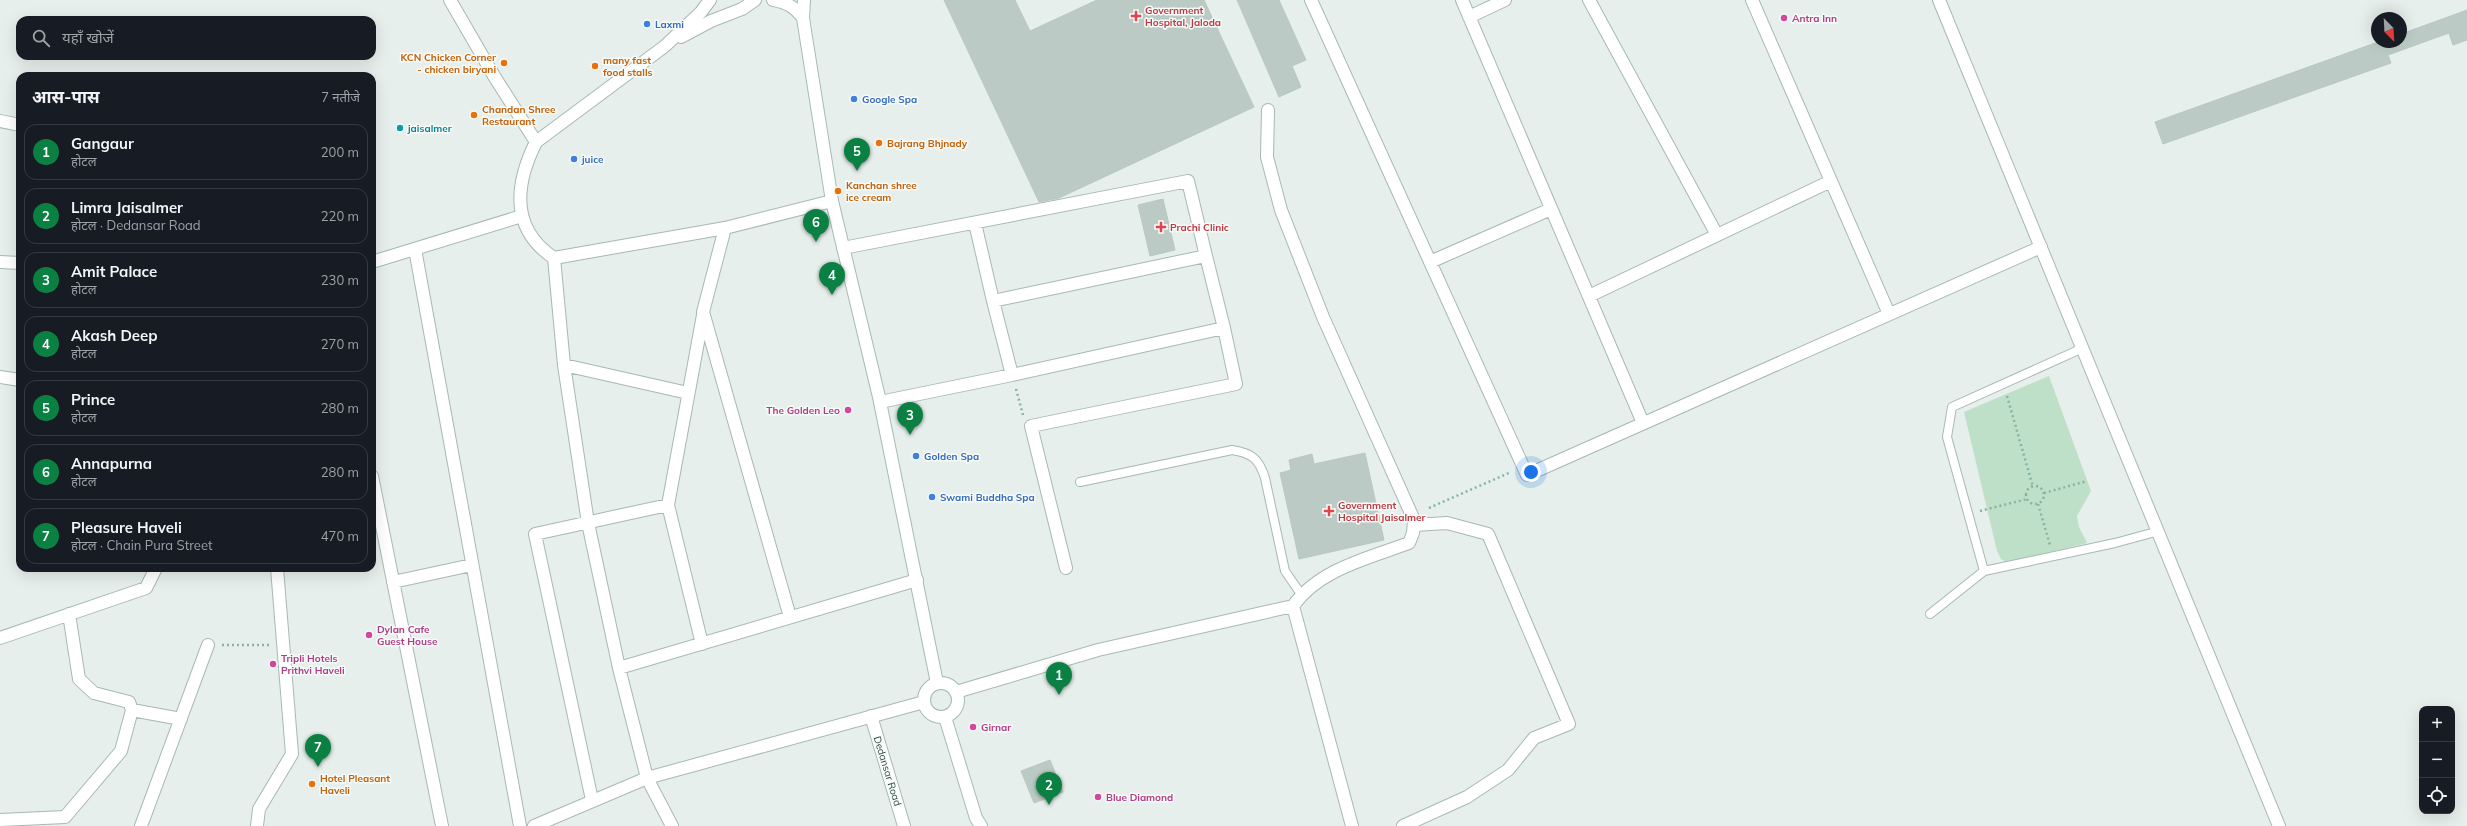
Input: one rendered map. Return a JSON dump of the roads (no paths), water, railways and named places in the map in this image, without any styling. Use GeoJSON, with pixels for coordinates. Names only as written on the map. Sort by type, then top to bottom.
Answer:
{"type":"FeatureCollection","features":[{"type":"Feature","properties":{"kind":"street"},"geometry":{"type":"LineString","coordinates":[[450,0],[494,76],[536,142]]}},
{"type":"Feature","properties":{"kind":"street"},"geometry":{"type":"LineString","coordinates":[[710,0],[701,12],[665,46],[536,142],[525,163],[520,187],[522,216],[529,236],[540,249],[554,258],[725,228],[832,201]]}},
{"type":"Feature","properties":{"kind":"street"},"geometry":{"type":"LineString","coordinates":[[665,46],[711,21],[742,9],[755,0]]}},
{"type":"Feature","properties":{"kind":"street"},"geometry":{"type":"LineString","coordinates":[[773,0],[787,3],[796,8],[803,18]]}},
{"type":"Feature","properties":{"kind":"street"},"geometry":{"type":"LineString","coordinates":[[804,0],[803,18],[832,201],[880,402],[937,683]]}},
{"type":"Feature","properties":{"kind":"street"},"geometry":{"type":"LineString","coordinates":[[1311,0],[1528,474],[2041,247]]}},
{"type":"Feature","properties":{"kind":"street"},"geometry":{"type":"LineString","coordinates":[[1462,0],[1643,423]]}},
{"type":"Feature","properties":{"kind":"street"},"geometry":{"type":"LineString","coordinates":[[1469,17],[1505,0]]}},
{"type":"Feature","properties":{"kind":"street"},"geometry":{"type":"LineString","coordinates":[[1589,0],[1717,235]]}},
{"type":"Feature","properties":{"kind":"street"},"geometry":{"type":"LineString","coordinates":[[1752,0],[1889,314]]}},
{"type":"Feature","properties":{"kind":"street"},"geometry":{"type":"LineString","coordinates":[[1939,0],[2159,531],[2279,826]]}},
{"type":"Feature","properties":{"kind":"street"},"geometry":{"type":"LineString","coordinates":[[956,692],[1098,650],[1293,606],[1301,594],[1340,568],[1409,543],[1413,521],[1323,316],[1281,210],[1267,157],[1268,110]]}},
{"type":"Feature","properties":{"kind":"street"},"geometry":{"type":"LineString","coordinates":[[0,121],[16,124]]}},
{"type":"Feature","properties":{"kind":"street"},"geometry":{"type":"LineString","coordinates":[[1589,296],[1831,181]]}},
{"type":"Feature","properties":{"kind":"street"},"geometry":{"type":"LineString","coordinates":[[843,248],[1188,182],[1224,328],[1236,384],[1031,426],[1066,568]]}},
{"type":"Feature","properties":{"kind":"street"},"geometry":{"type":"LineString","coordinates":[[1430,262],[1551,209]]}},
{"type":"Feature","properties":{"kind":"street"},"geometry":{"type":"LineString","coordinates":[[376,261],[522,216]]}},
{"type":"Feature","properties":{"kind":"street"},"geometry":{"type":"LineString","coordinates":[[975,223],[1012,375]]}},
{"type":"Feature","properties":{"kind":"street"},"geometry":{"type":"LineString","coordinates":[[702,644],[668,505],[703,312],[725,228]]}},
{"type":"Feature","properties":{"kind":"street"},"geometry":{"type":"LineString","coordinates":[[415,249],[520,826]]}},
{"type":"Feature","properties":{"kind":"street"},"geometry":{"type":"LineString","coordinates":[[994,301],[1206,256]]}},
{"type":"Feature","properties":{"kind":"street"},"geometry":{"type":"LineString","coordinates":[[554,258],[564,365],[588,523],[619,668],[647,778],[672,826]]}},
{"type":"Feature","properties":{"kind":"street"},"geometry":{"type":"LineString","coordinates":[[0,262],[16,263]]}},
{"type":"Feature","properties":{"kind":"street"},"geometry":{"type":"LineString","coordinates":[[703,312],[790,618]]}},
{"type":"Feature","properties":{"kind":"street"},"geometry":{"type":"LineString","coordinates":[[880,402],[1012,375],[1224,328]]}},
{"type":"Feature","properties":{"kind":"street"},"geometry":{"type":"LineString","coordinates":[[564,365],[688,393]]}},
{"type":"Feature","properties":{"kind":"street"},"geometry":{"type":"LineString","coordinates":[[0,377],[16,379]]}},
{"type":"Feature","properties":{"kind":"street"},"geometry":{"type":"LineString","coordinates":[[376,496],[442,826]]}},
{"type":"Feature","properties":{"kind":"street"},"geometry":{"type":"LineString","coordinates":[[592,800],[536,534],[668,505]]}},
{"type":"Feature","properties":{"kind":"street"},"geometry":{"type":"LineString","coordinates":[[1403,826],[1467,796],[1508,770],[1534,738],[1569,724],[1488,534],[1447,523],[1413,521]]}},
{"type":"Feature","properties":{"kind":"street"},"geometry":{"type":"LineString","coordinates":[[393,582],[472,565]]}},
{"type":"Feature","properties":{"kind":"street"},"geometry":{"type":"LineString","coordinates":[[0,638],[146,588],[154,572]]}},
{"type":"Feature","properties":{"kind":"street"},"geometry":{"type":"LineString","coordinates":[[258,826],[259,809],[292,754],[277,572]]}},
{"type":"Feature","properties":{"kind":"street"},"geometry":{"type":"LineString","coordinates":[[619,668],[916,580]]}},
{"type":"Feature","properties":{"kind":"street"},"geometry":{"type":"LineString","coordinates":[[1293,606],[1352,826]]}},
{"type":"Feature","properties":{"kind":"street"},"geometry":{"type":"LineString","coordinates":[[0,820],[65,817],[121,751],[132,710],[129,702],[94,693],[79,679],[69,614]]}},
{"type":"Feature","properties":{"kind":"street"},"geometry":{"type":"LineString","coordinates":[[141,826],[208,646]]}},
{"type":"Feature","properties":{"kind":"street"},"geometry":{"type":"LineString","coordinates":[[937,683],[945,683],[956,692],[956,707],[945,717],[939,717],[929,712],[924,702],[927,690],[937,683]]}},
{"type":"Feature","properties":{"kind":"street"},"geometry":{"type":"LineString","coordinates":[[534,826],[592,800],[647,778],[924,702]]}},
{"type":"Feature","properties":{"kind":"street"},"geometry":{"type":"LineString","coordinates":[[132,710],[181,719]]}},
{"type":"Feature","properties":{"kind":"street","name":"Dedansar Road"},"geometry":{"type":"LineString","coordinates":[[871,716],[904,826]]}},
{"type":"Feature","properties":{"kind":"street"},"geometry":{"type":"LineString","coordinates":[[945,717],[976,818],[981,826]]}},
{"type":"Feature","properties":{"kind":"lane"},"geometry":{"type":"LineString","coordinates":[[1984,571],[1947,437],[1952,407],[2083,348]]}},
{"type":"Feature","properties":{"kind":"lane"},"geometry":{"type":"LineString","coordinates":[[1080,482],[1232,450],[1245,452],[1254,457],[1261,465],[1285,571],[1301,594]]}},
{"type":"Feature","properties":{"kind":"lane"},"geometry":{"type":"LineString","coordinates":[[1930,614],[1984,571],[2053,557],[2159,531]]}},
{"type":"Feature","properties":{"kind":"place","name":"Government Hospital, Jaloda"},"geometry":{"type":"Point","coordinates":[1136,16]}},
{"type":"Feature","properties":{"kind":"place","name":"Antra Inn"},"geometry":{"type":"Point","coordinates":[1784,18]}},
{"type":"Feature","properties":{"kind":"place","name":"Laxmi"},"geometry":{"type":"Point","coordinates":[647,24]}},
{"type":"Feature","properties":{"kind":"place","name":"KCN Chicken Corner - chicken biryani"},"geometry":{"type":"Point","coordinates":[504,63]}},
{"type":"Feature","properties":{"kind":"place","name":"many fast food stalls"},"geometry":{"type":"Point","coordinates":[595,66]}},
{"type":"Feature","properties":{"kind":"place","name":"Google Spa"},"geometry":{"type":"Point","coordinates":[854,99]}},
{"type":"Feature","properties":{"kind":"place","name":"Chandan Shree Restaurant"},"geometry":{"type":"Point","coordinates":[474,115]}},
{"type":"Feature","properties":{"kind":"place","name":"jaisalmer"},"geometry":{"type":"Point","coordinates":[400,128]}},
{"type":"Feature","properties":{"kind":"place","name":"Bajrang Bhjnady"},"geometry":{"type":"Point","coordinates":[879,143]}},
{"type":"Feature","properties":{"kind":"place","name":"juice"},"geometry":{"type":"Point","coordinates":[574,159]}},
{"type":"Feature","properties":{"kind":"place","name":"Prince"},"geometry":{"type":"Point","coordinates":[857,171]}},
{"type":"Feature","properties":{"kind":"place","name":"Kanchan shree ice cream"},"geometry":{"type":"Point","coordinates":[838,191]}},
{"type":"Feature","properties":{"kind":"place","name":"Prachi Clinic"},"geometry":{"type":"Point","coordinates":[1161,227]}},
{"type":"Feature","properties":{"kind":"place","name":"Annapurna"},"geometry":{"type":"Point","coordinates":[816,242]}},
{"type":"Feature","properties":{"kind":"place","name":"Akash Deep"},"geometry":{"type":"Point","coordinates":[832,295]}},
{"type":"Feature","properties":{"kind":"place","name":"The Golden Leo"},"geometry":{"type":"Point","coordinates":[848,410]}},
{"type":"Feature","properties":{"kind":"place","name":"Amit Palace"},"geometry":{"type":"Point","coordinates":[910,435]}},
{"type":"Feature","properties":{"kind":"place","name":"Golden Spa"},"geometry":{"type":"Point","coordinates":[916,456]}},
{"type":"Feature","properties":{"kind":"place","name":"Swami Buddha Spa"},"geometry":{"type":"Point","coordinates":[932,497]}},
{"type":"Feature","properties":{"kind":"place","name":"Government Hospital Jaisalmer"},"geometry":{"type":"Point","coordinates":[1329,511]}},
{"type":"Feature","properties":{"kind":"place","name":"Dylan Cafe Guest House"},"geometry":{"type":"Point","coordinates":[369,635]}},
{"type":"Feature","properties":{"kind":"place","name":"Tripli Hotels Prithvi Haveli"},"geometry":{"type":"Point","coordinates":[273,664]}},
{"type":"Feature","properties":{"kind":"place","name":"Gangaur"},"geometry":{"type":"Point","coordinates":[1059,695]}},
{"type":"Feature","properties":{"kind":"place","name":"Girnar"},"geometry":{"type":"Point","coordinates":[973,727]}},
{"type":"Feature","properties":{"kind":"place","name":"Pleasure Haveli"},"geometry":{"type":"Point","coordinates":[318,767]}},
{"type":"Feature","properties":{"kind":"place","name":"Hotel Pleasant Haveli"},"geometry":{"type":"Point","coordinates":[312,784]}},
{"type":"Feature","properties":{"kind":"place","name":"Blue Diamond"},"geometry":{"type":"Point","coordinates":[1098,797]}},
{"type":"Feature","properties":{"kind":"place","name":"Limra Jaisalmer"},"geometry":{"type":"Point","coordinates":[1049,805]}}]}
